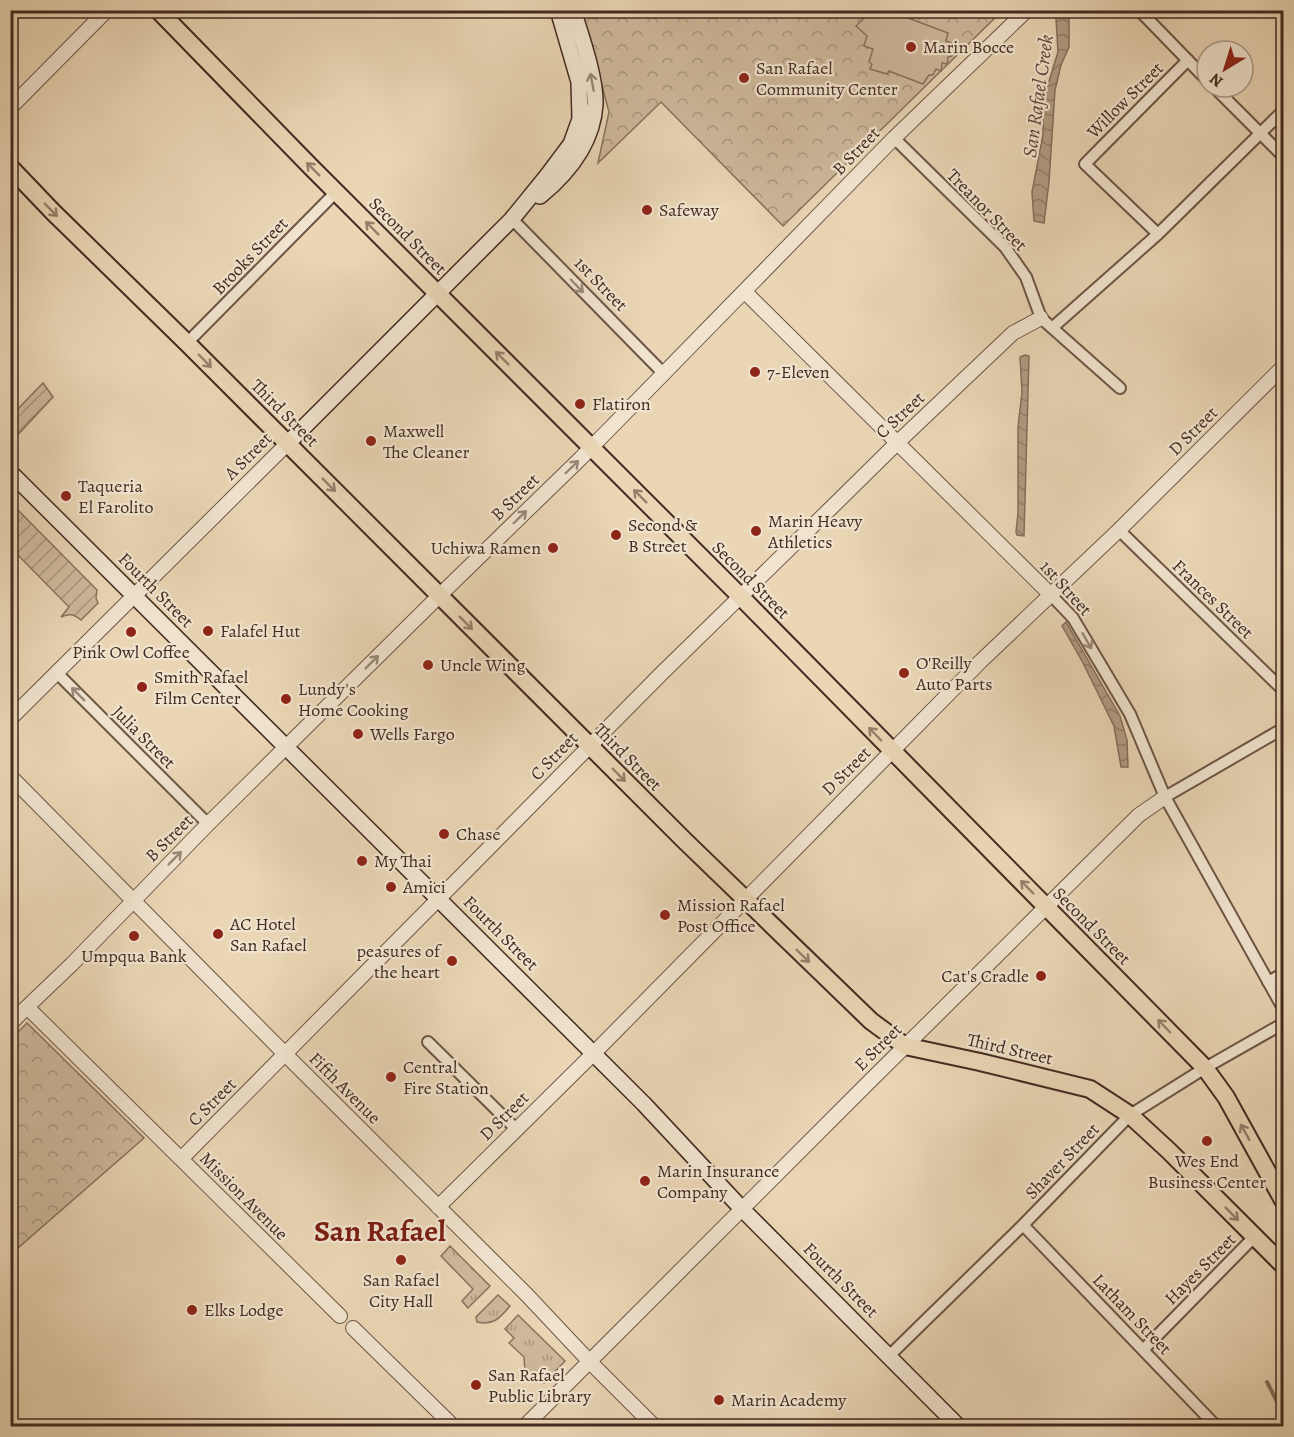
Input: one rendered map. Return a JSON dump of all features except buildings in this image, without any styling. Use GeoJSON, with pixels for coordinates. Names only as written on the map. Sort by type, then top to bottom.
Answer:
{"type":"FeatureCollection","features":[{"type":"Feature","properties":{"kind":"main road","name":"Second Street"},"geometry":{"type":"LineString","coordinates":[[158,10],[1205,1068],[1226,1097],[1284,1202]]}},
{"type":"Feature","properties":{"kind":"main road"},"geometry":{"type":"LineString","coordinates":[[558,10],[579,82],[582,136]]}},
{"type":"Feature","properties":{"kind":"main road"},"geometry":{"type":"LineString","coordinates":[[573,10],[593,83],[595,103],[592,126],[582,136]]}},
{"type":"Feature","properties":{"kind":"main road","name":"A Street"},"geometry":{"type":"LineString","coordinates":[[288,443],[512,219],[555,184],[581,151],[582,136]]}},
{"type":"Feature","properties":{"kind":"main road","name":"Third Street"},"geometry":{"type":"LineString","coordinates":[[12,174],[188,343],[589,746],[871,1021],[905,1046],[1090,1089],[1130,1114],[1284,1266]]}},
{"type":"Feature","properties":{"kind":"main road","name":"Fourth Street"},"geometry":{"type":"LineString","coordinates":[[10,472],[644,1104],[742,1209],[958,1426]]}},
{"type":"Feature","properties":{"kind":"street"},"geometry":{"type":"LineString","coordinates":[[10,108],[107,10]]}},
{"type":"Feature","properties":{"kind":"street","name":"B Street"},"geometry":{"type":"LineString","coordinates":[[27,1007],[80,956],[208,824],[591,448],[894,138],[1027,10]]}},
{"type":"Feature","properties":{"kind":"street"},"geometry":{"type":"LineString","coordinates":[[1140,10],[1195,67]]}},
{"type":"Feature","properties":{"kind":"street","name":"Willow Street"},"geometry":{"type":"LineString","coordinates":[[1158,234],[1085,164],[1188,60]]}},
{"type":"Feature","properties":{"kind":"street"},"geometry":{"type":"LineString","coordinates":[[1226,99],[1284,157]]}},
{"type":"Feature","properties":{"kind":"street","name":"C Street"},"geometry":{"type":"LineString","coordinates":[[181,1159],[667,668],[897,443],[1013,333],[1047,323],[1158,234],[1284,110]]}},
{"type":"Feature","properties":{"kind":"street","name":"Treanor Street"},"geometry":{"type":"LineString","coordinates":[[894,138],[1005,248],[1026,277],[1047,323],[1120,388]]}},
{"type":"Feature","properties":{"kind":"street","name":"Brooks Street"},"geometry":{"type":"LineString","coordinates":[[188,343],[336,192]]}},
{"type":"Feature","properties":{"kind":"street","name":"1st Street"},"geometry":{"type":"LineString","coordinates":[[512,219],[664,374]]}},
{"type":"Feature","properties":{"kind":"street","name":"1st Street"},"geometry":{"type":"LineString","coordinates":[[745,292],[1073,618],[1130,714],[1165,797],[1284,1010]]}},
{"type":"Feature","properties":{"kind":"street","name":"D Street"},"geometry":{"type":"LineString","coordinates":[[438,1207],[593,1054],[981,661],[1119,530],[1284,366]]}},
{"type":"Feature","properties":{"kind":"street","name":"A Street"},"geometry":{"type":"LineString","coordinates":[[10,719],[288,443]]}},
{"type":"Feature","properties":{"kind":"street","name":"Frances Street"},"geometry":{"type":"LineString","coordinates":[[1119,530],[1284,691]]}},
{"type":"Feature","properties":{"kind":"street","name":"Julia Street"},"geometry":{"type":"LineString","coordinates":[[57,673],[208,824]]}},
{"type":"Feature","properties":{"kind":"street","name":"E Street"},"geometry":{"type":"LineString","coordinates":[[525,1426],[1138,815],[1165,797],[1284,729]]}},
{"type":"Feature","properties":{"kind":"street","name":"Fifth Avenue"},"geometry":{"type":"LineString","coordinates":[[10,776],[527,1295],[654,1426]]}},
{"type":"Feature","properties":{"kind":"street"},"geometry":{"type":"LineString","coordinates":[[1268,982],[1284,974]]}},
{"type":"Feature","properties":{"kind":"street"},"geometry":{"type":"LineString","coordinates":[[10,1024],[27,1007]]}},
{"type":"Feature","properties":{"kind":"street","name":"Mission Avenue"},"geometry":{"type":"LineString","coordinates":[[27,1007],[453,1426]]}},
{"type":"Feature","properties":{"kind":"street","name":"Shaver Street"},"geometry":{"type":"LineString","coordinates":[[889,1356],[1023,1225],[1130,1114],[1284,1023]]}},
{"type":"Feature","properties":{"kind":"street"},"geometry":{"type":"LineString","coordinates":[[428,1042],[516,1129]]}},
{"type":"Feature","properties":{"kind":"street","name":"Latham Street"},"geometry":{"type":"LineString","coordinates":[[1023,1225],[1216,1426]]}},
{"type":"Feature","properties":{"kind":"street","name":"Hayes Street"},"geometry":{"type":"LineString","coordinates":[[1143,1350],[1254,1237]]}},
{"type":"Feature","properties":{"kind":"green space","name":"Marin Bocce"},"geometry":{"type":"Polygon","coordinates":[[[872,10],[909,11],[908,18],[948,33],[946,41],[954,44],[952,56],[948,57],[947,64],[942,63],[941,71],[936,69],[923,84],[889,71],[887,74],[870,69],[872,64],[869,62],[873,49],[864,46],[867,36],[856,26],[872,10]]]}},
{"type":"Feature","properties":{"kind":"green space"},"geometry":{"type":"Polygon","coordinates":[[[582,11],[1002,11],[783,226],[661,102],[598,163],[609,112],[582,11]]]}},
{"type":"Feature","properties":{"kind":"green space"},"geometry":{"type":"Polygon","coordinates":[[[43,383],[53,397],[11,442],[11,416],[43,383]]]}},
{"type":"Feature","properties":{"kind":"green space"},"geometry":{"type":"Polygon","coordinates":[[[10,502],[97,590],[98,603],[81,620],[71,615],[61,617],[69,607],[11,548],[10,502]]]}},
{"type":"Feature","properties":{"kind":"green space"},"geometry":{"type":"Polygon","coordinates":[[[27,1023],[144,1138],[11,1254],[11,1039],[27,1023]]]}},
{"type":"Feature","properties":{"kind":"green space"},"geometry":{"type":"Polygon","coordinates":[[[450,1246],[490,1286],[468,1308],[462,1301],[473,1289],[441,1256],[450,1246]]]}},
{"type":"Feature","properties":{"kind":"green space"},"geometry":{"type":"Polygon","coordinates":[[[498,1295],[510,1306],[492,1322],[477,1322],[476,1317],[498,1295]]]}},
{"type":"Feature","properties":{"kind":"green space"},"geometry":{"type":"Polygon","coordinates":[[[518,1315],[565,1361],[544,1383],[525,1371],[524,1357],[509,1343],[514,1338],[505,1329],[518,1315]]]}},
{"type":"Feature","properties":{"kind":"water"},"geometry":{"type":"Polygon","coordinates":[[[1052,11],[1069,11],[1069,47],[1061,65],[1055,90],[1044,223],[1034,221],[1032,192],[1043,135],[1043,101],[1058,52],[1056,18],[1052,11]]]}},
{"type":"Feature","properties":{"kind":"water"},"geometry":{"type":"Polygon","coordinates":[[[1029,356],[1024,536],[1017,535],[1016,532],[1018,427],[1022,392],[1020,357],[1029,356]]]}},
{"type":"Feature","properties":{"kind":"water"},"geometry":{"type":"Polygon","coordinates":[[[1066,622],[1120,716],[1127,740],[1128,767],[1121,767],[1114,726],[1062,626],[1066,622]]]}},
{"type":"Feature","properties":{"kind":"waterway","name":"San Rafael Creek"},"geometry":{"type":"LineString","coordinates":[[1267,1382],[1284,1415]]}},
{"type":"Feature","properties":{"kind":"place","name":"Marin Bocce"},"geometry":{"type":"Point","coordinates":[911,47]}},
{"type":"Feature","properties":{"kind":"place","name":"San Rafael Community Center"},"geometry":{"type":"Point","coordinates":[744,78]}},
{"type":"Feature","properties":{"kind":"place","name":"Safeway"},"geometry":{"type":"Point","coordinates":[647,210]}},
{"type":"Feature","properties":{"kind":"place","name":"7-Eleven"},"geometry":{"type":"Point","coordinates":[755,372]}},
{"type":"Feature","properties":{"kind":"place","name":"Flatiron"},"geometry":{"type":"Point","coordinates":[580,404]}},
{"type":"Feature","properties":{"kind":"place","name":"Maxwell The Cleaner"},"geometry":{"type":"Point","coordinates":[371,441]}},
{"type":"Feature","properties":{"kind":"place","name":"Taqueria El Farolito"},"geometry":{"type":"Point","coordinates":[66,496]}},
{"type":"Feature","properties":{"kind":"place","name":"Marin Heavy Athletics"},"geometry":{"type":"Point","coordinates":[756,531]}},
{"type":"Feature","properties":{"kind":"place","name":"Second & B Street"},"geometry":{"type":"Point","coordinates":[616,535]}},
{"type":"Feature","properties":{"kind":"place","name":"Uchiwa Ramen"},"geometry":{"type":"Point","coordinates":[553,548]}},
{"type":"Feature","properties":{"kind":"place","name":"Falafel Hut"},"geometry":{"type":"Point","coordinates":[208,631]}},
{"type":"Feature","properties":{"kind":"place","name":"Pink Owl Coffee"},"geometry":{"type":"Point","coordinates":[131,632]}},
{"type":"Feature","properties":{"kind":"place","name":"Uncle Wing"},"geometry":{"type":"Point","coordinates":[428,665]}},
{"type":"Feature","properties":{"kind":"place","name":"O'Reilly Auto Parts"},"geometry":{"type":"Point","coordinates":[904,673]}},
{"type":"Feature","properties":{"kind":"place","name":"Smith Rafael Film Center"},"geometry":{"type":"Point","coordinates":[142,687]}},
{"type":"Feature","properties":{"kind":"place","name":"Lundy's Home Cooking"},"geometry":{"type":"Point","coordinates":[286,699]}},
{"type":"Feature","properties":{"kind":"place","name":"Wells Fargo"},"geometry":{"type":"Point","coordinates":[358,734]}},
{"type":"Feature","properties":{"kind":"place","name":"Chase"},"geometry":{"type":"Point","coordinates":[444,834]}},
{"type":"Feature","properties":{"kind":"place","name":"My Thai"},"geometry":{"type":"Point","coordinates":[362,861]}},
{"type":"Feature","properties":{"kind":"place","name":"Amici"},"geometry":{"type":"Point","coordinates":[391,887]}},
{"type":"Feature","properties":{"kind":"place","name":"Mission Rafael Post Office"},"geometry":{"type":"Point","coordinates":[665,915]}},
{"type":"Feature","properties":{"kind":"place","name":"AC Hotel San Rafael"},"geometry":{"type":"Point","coordinates":[218,934]}},
{"type":"Feature","properties":{"kind":"place","name":"Umpqua Bank"},"geometry":{"type":"Point","coordinates":[134,936]}},
{"type":"Feature","properties":{"kind":"place","name":"peasures of the heart"},"geometry":{"type":"Point","coordinates":[452,961]}},
{"type":"Feature","properties":{"kind":"place","name":"Cat's Cradle"},"geometry":{"type":"Point","coordinates":[1041,976]}},
{"type":"Feature","properties":{"kind":"place","name":"Central Fire Station"},"geometry":{"type":"Point","coordinates":[391,1077]}},
{"type":"Feature","properties":{"kind":"place","name":"Wes End Business Center"},"geometry":{"type":"Point","coordinates":[1207,1141]}},
{"type":"Feature","properties":{"kind":"place","name":"Marin Insurance Company"},"geometry":{"type":"Point","coordinates":[645,1181]}},
{"type":"Feature","properties":{"kind":"place","name":"San Rafael City Hall"},"geometry":{"type":"Point","coordinates":[401,1260]}},
{"type":"Feature","properties":{"kind":"place","name":"Elks Lodge"},"geometry":{"type":"Point","coordinates":[192,1310]}},
{"type":"Feature","properties":{"kind":"place","name":"San Rafael Public Library"},"geometry":{"type":"Point","coordinates":[476,1385]}},
{"type":"Feature","properties":{"kind":"place","name":"Marin Academy"},"geometry":{"type":"Point","coordinates":[719,1400]}},
{"type":"Feature","properties":{"kind":"district","name":"San Rafael"},"geometry":{"type":"Point","coordinates":[380,1231]}}]}
